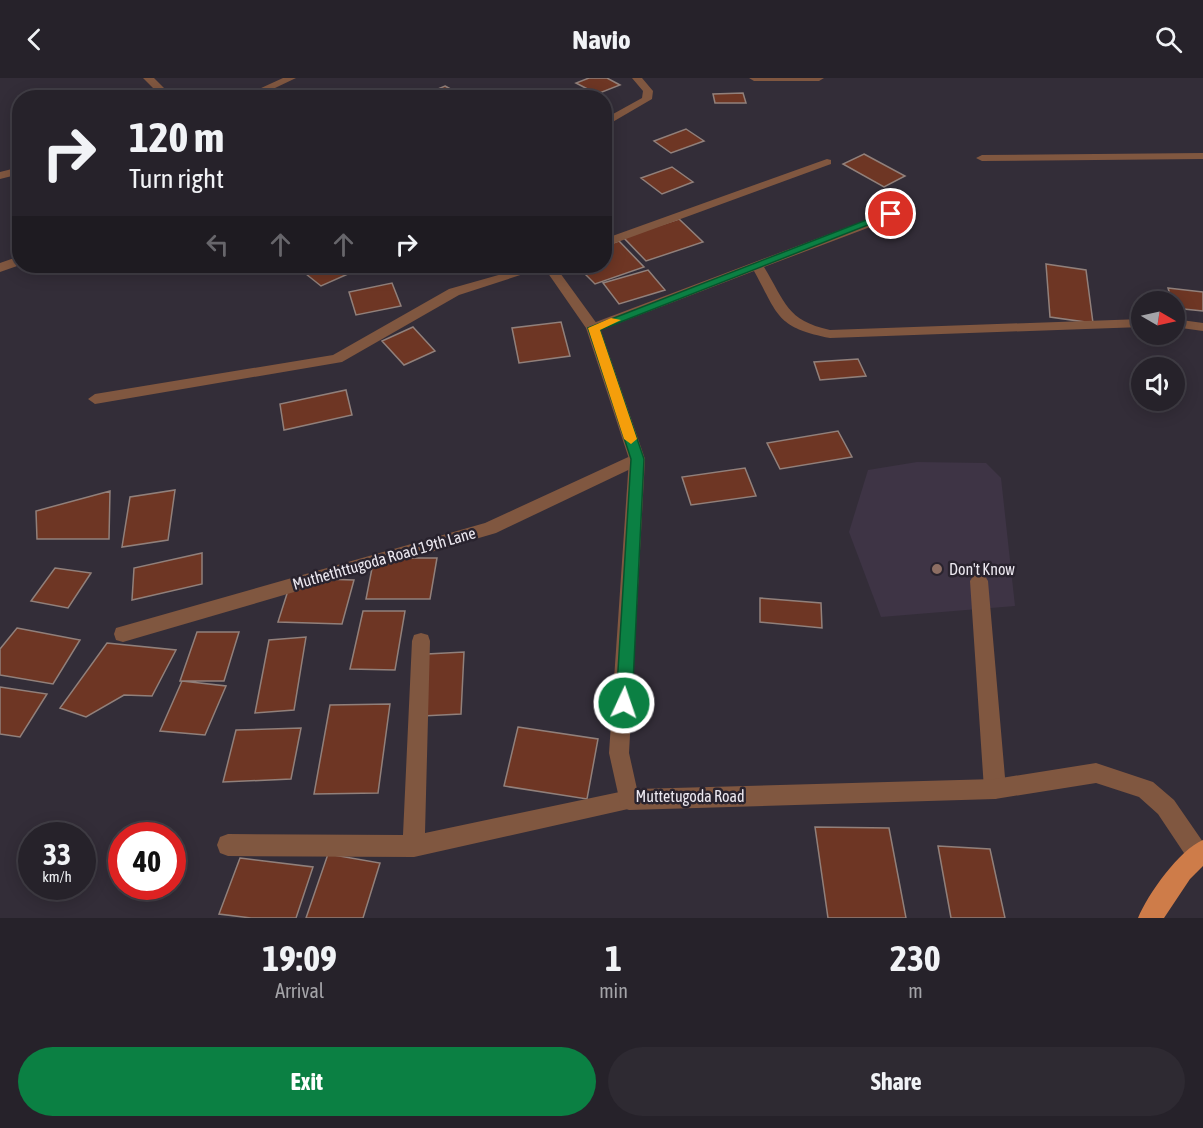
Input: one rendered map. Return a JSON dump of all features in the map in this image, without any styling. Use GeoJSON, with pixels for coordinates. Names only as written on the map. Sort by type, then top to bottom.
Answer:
{"type":"FeatureCollection","features":[{"type":"Feature","properties":{"kind":"main road"},"geometry":{"type":"LineString","coordinates":[[1150,918],[1160,901],[1201,852]]}},
{"type":"Feature","properties":{"kind":"street"},"geometry":{"type":"LineString","coordinates":[[148,78],[161,90]]}},
{"type":"Feature","properties":{"kind":"street"},"geometry":{"type":"LineString","coordinates":[[263,90],[291,78]]}},
{"type":"Feature","properties":{"kind":"street"},"geometry":{"type":"LineString","coordinates":[[612,119],[647,99],[648,91],[637,78]]}},
{"type":"Feature","properties":{"kind":"street"},"geometry":{"type":"LineString","coordinates":[[754,78],[819,78]]}},
{"type":"Feature","properties":{"kind":"street"},"geometry":{"type":"LineString","coordinates":[[982,158],[1203,156]]}},
{"type":"Feature","properties":{"kind":"street"},"geometry":{"type":"LineString","coordinates":[[612,240],[827,162]]}},
{"type":"Feature","properties":{"kind":"street"},"geometry":{"type":"LineString","coordinates":[[594,328],[906,208]]}},
{"type":"Feature","properties":{"kind":"street"},"geometry":{"type":"LineString","coordinates":[[757,266],[788,319],[807,329],[830,334],[1131,323]]}},
{"type":"Feature","properties":{"kind":"street"},"geometry":{"type":"LineString","coordinates":[[96,399],[338,359],[454,292],[518,273]]}},
{"type":"Feature","properties":{"kind":"street","name":"Muttetugoda Road"},"geometry":{"type":"LineString","coordinates":[[554,273],[594,328],[637,459],[619,753],[629,800],[995,789],[1096,773],[1146,789],[1166,807],[1201,852]]}},
{"type":"Feature","properties":{"kind":"street"},"geometry":{"type":"LineString","coordinates":[[1185,325],[1203,327]]}},
{"type":"Feature","properties":{"kind":"street","name":"Muthethttugoda Road 19th Lane"},"geometry":{"type":"LineString","coordinates":[[123,634],[490,528],[637,459]]}},
{"type":"Feature","properties":{"kind":"street"},"geometry":{"type":"LineString","coordinates":[[979,581],[995,789]]}},
{"type":"Feature","properties":{"kind":"street"},"geometry":{"type":"LineString","coordinates":[[414,846],[421,640]]}},
{"type":"Feature","properties":{"kind":"street"},"geometry":{"type":"LineString","coordinates":[[228,845],[414,846],[629,800]]}},
{"type":"Feature","properties":{"kind":"shaded area","name":"Don't Know"},"geometry":{"type":"Polygon","coordinates":[[[917,462],[986,463],[1001,478],[1015,606],[881,617],[849,532],[868,470],[917,462]]]}},
{"type":"Feature","properties":{"kind":"building"},"geometry":{"type":"Polygon","coordinates":[[[589,78],[607,78],[620,85],[607,90],[589,90],[576,83],[589,78]]]}},
{"type":"Feature","properties":{"kind":"building"},"geometry":{"type":"Polygon","coordinates":[[[445,86],[452,90],[435,90],[445,86]]]}},
{"type":"Feature","properties":{"kind":"building"},"geometry":{"type":"Polygon","coordinates":[[[743,93],[746,103],[715,103],[713,94],[743,93]]]}},
{"type":"Feature","properties":{"kind":"building"},"geometry":{"type":"Polygon","coordinates":[[[686,129],[704,141],[671,153],[654,141],[686,129]]]}},
{"type":"Feature","properties":{"kind":"building"},"geometry":{"type":"Polygon","coordinates":[[[864,154],[905,176],[884,187],[843,164],[864,154]]]}},
{"type":"Feature","properties":{"kind":"building"},"geometry":{"type":"Polygon","coordinates":[[[672,167],[693,182],[662,194],[641,178],[672,167]]]}},
{"type":"Feature","properties":{"kind":"building"},"geometry":{"type":"Polygon","coordinates":[[[679,219],[703,242],[646,261],[623,237],[679,219]]]}},
{"type":"Feature","properties":{"kind":"building"},"geometry":{"type":"Polygon","coordinates":[[[619,241],[644,267],[595,284],[584,273],[612,273],[612,243],[619,241]]]}},
{"type":"Feature","properties":{"kind":"building"},"geometry":{"type":"Polygon","coordinates":[[[1046,264],[1086,270],[1093,323],[1050,317],[1046,264]]]}},
{"type":"Feature","properties":{"kind":"building"},"geometry":{"type":"Polygon","coordinates":[[[648,270],[665,290],[619,304],[603,283],[648,270]]]}},
{"type":"Feature","properties":{"kind":"building"},"geometry":{"type":"Polygon","coordinates":[[[305,273],[350,273],[321,286],[305,273]]]}},
{"type":"Feature","properties":{"kind":"building"},"geometry":{"type":"Polygon","coordinates":[[[392,283],[401,306],[356,315],[349,292],[392,283]]]}},
{"type":"Feature","properties":{"kind":"building"},"geometry":{"type":"Polygon","coordinates":[[[1168,288],[1203,292],[1203,311],[1185,309],[1185,291],[1169,291],[1168,288]]]}},
{"type":"Feature","properties":{"kind":"building"},"geometry":{"type":"Polygon","coordinates":[[[561,322],[570,356],[519,363],[512,328],[561,322]]]}},
{"type":"Feature","properties":{"kind":"building"},"geometry":{"type":"Polygon","coordinates":[[[413,327],[435,351],[404,365],[382,341],[413,327]]]}},
{"type":"Feature","properties":{"kind":"building"},"geometry":{"type":"Polygon","coordinates":[[[858,359],[866,376],[820,380],[814,362],[858,359]]]}},
{"type":"Feature","properties":{"kind":"building"},"geometry":{"type":"Polygon","coordinates":[[[346,390],[352,415],[284,430],[280,404],[346,390]]]}},
{"type":"Feature","properties":{"kind":"building"},"geometry":{"type":"Polygon","coordinates":[[[838,431],[852,457],[780,469],[767,443],[838,431]]]}},
{"type":"Feature","properties":{"kind":"building"},"geometry":{"type":"Polygon","coordinates":[[[745,468],[756,496],[691,505],[682,477],[745,468]]]}},
{"type":"Feature","properties":{"kind":"building"},"geometry":{"type":"Polygon","coordinates":[[[175,490],[168,540],[122,547],[130,497],[175,490]]]}},
{"type":"Feature","properties":{"kind":"building"},"geometry":{"type":"Polygon","coordinates":[[[110,491],[109,539],[37,539],[36,511],[110,491]]]}},
{"type":"Feature","properties":{"kind":"building"},"geometry":{"type":"Polygon","coordinates":[[[202,553],[202,584],[132,600],[134,568],[202,553]]]}},
{"type":"Feature","properties":{"kind":"building"},"geometry":{"type":"Polygon","coordinates":[[[374,558],[437,558],[430,599],[366,599],[374,558]]]}},
{"type":"Feature","properties":{"kind":"building"},"geometry":{"type":"Polygon","coordinates":[[[55,568],[91,573],[68,608],[31,601],[55,568]]]}},
{"type":"Feature","properties":{"kind":"building"},"geometry":{"type":"Polygon","coordinates":[[[292,578],[354,580],[342,624],[278,622],[292,578]]]}},
{"type":"Feature","properties":{"kind":"building"},"geometry":{"type":"Polygon","coordinates":[[[760,598],[821,603],[822,628],[760,622],[760,598]]]}},
{"type":"Feature","properties":{"kind":"building"},"geometry":{"type":"Polygon","coordinates":[[[363,611],[405,611],[395,670],[350,669],[363,611]]]}},
{"type":"Feature","properties":{"kind":"building"},"geometry":{"type":"Polygon","coordinates":[[[17,628],[80,640],[53,684],[0,675],[0,649],[17,628]]]}},
{"type":"Feature","properties":{"kind":"building"},"geometry":{"type":"Polygon","coordinates":[[[197,632],[239,632],[224,681],[180,681],[197,632]]]}},
{"type":"Feature","properties":{"kind":"building"},"geometry":{"type":"Polygon","coordinates":[[[306,637],[294,710],[255,713],[269,640],[306,637]]]}},
{"type":"Feature","properties":{"kind":"building"},"geometry":{"type":"Polygon","coordinates":[[[107,643],[176,650],[152,696],[124,695],[86,717],[60,708],[107,643]]]}},
{"type":"Feature","properties":{"kind":"building"},"geometry":{"type":"Polygon","coordinates":[[[464,652],[461,714],[422,716],[427,654],[464,652]]]}},
{"type":"Feature","properties":{"kind":"building"},"geometry":{"type":"Polygon","coordinates":[[[182,681],[226,686],[205,735],[160,731],[182,681]]]}},
{"type":"Feature","properties":{"kind":"building"},"geometry":{"type":"Polygon","coordinates":[[[0,687],[47,694],[20,737],[0,734],[0,687]]]}},
{"type":"Feature","properties":{"kind":"building"},"geometry":{"type":"Polygon","coordinates":[[[390,704],[378,793],[314,794],[330,705],[390,704]]]}},
{"type":"Feature","properties":{"kind":"building"},"geometry":{"type":"Polygon","coordinates":[[[518,727],[598,739],[587,799],[504,786],[518,727]]]}},
{"type":"Feature","properties":{"kind":"building"},"geometry":{"type":"Polygon","coordinates":[[[301,728],[291,779],[223,782],[236,730],[301,728]]]}},
{"type":"Feature","properties":{"kind":"building"},"geometry":{"type":"Polygon","coordinates":[[[815,827],[889,828],[906,918],[828,918],[815,827]]]}},
{"type":"Feature","properties":{"kind":"building"},"geometry":{"type":"Polygon","coordinates":[[[938,846],[990,849],[1005,918],[951,918],[938,846]]]}},
{"type":"Feature","properties":{"kind":"building"},"geometry":{"type":"Polygon","coordinates":[[[328,854],[380,863],[363,918],[306,918],[328,854]]]}},
{"type":"Feature","properties":{"kind":"building"},"geometry":{"type":"Polygon","coordinates":[[[240,858],[313,867],[296,918],[251,918],[219,914],[240,858]]]}},
{"type":"Feature","properties":{"kind":"slow traffic"},"geometry":{"type":"LineString","coordinates":[[615,320],[594,328],[631,439]]}},
{"type":"Feature","properties":{"kind":"place","name":"Don't Know"},"geometry":{"type":"Point","coordinates":[937,569]}},
{"type":"Feature","properties":{"kind":"route"},"geometry":{"type":"LineString","coordinates":[[624,703],[637,459],[594,328],[891,214]]}}]}
